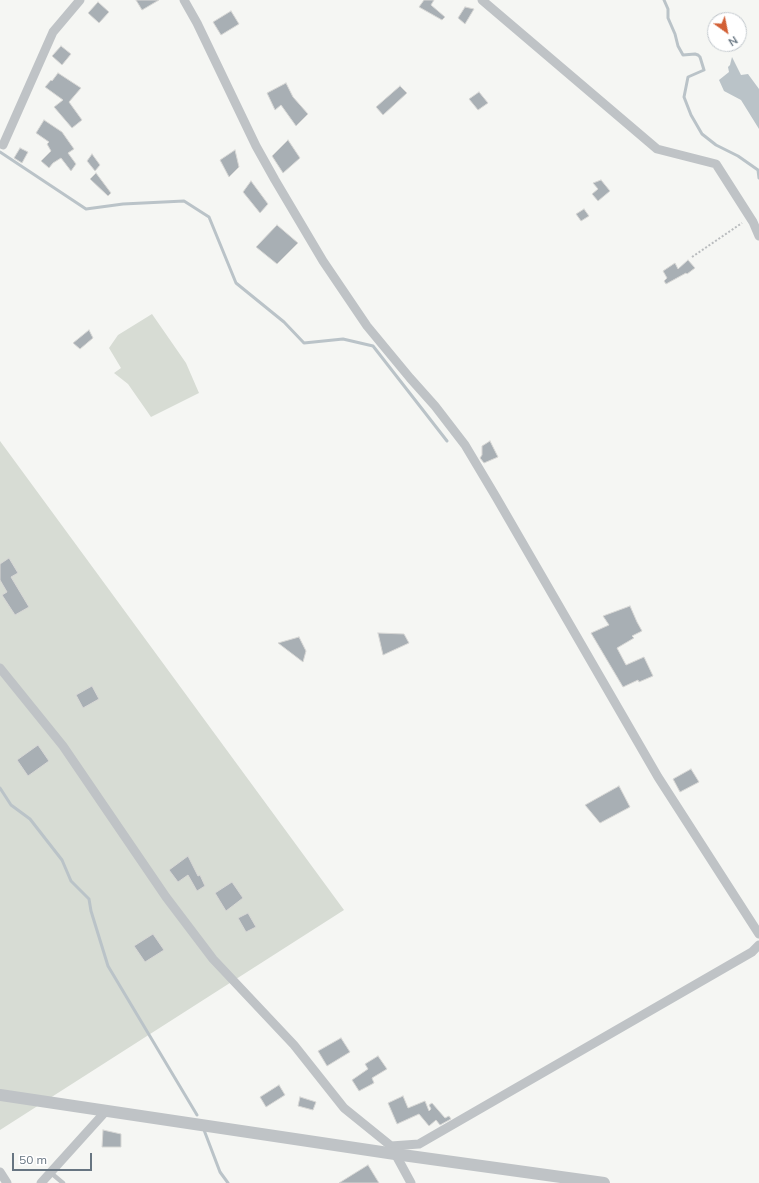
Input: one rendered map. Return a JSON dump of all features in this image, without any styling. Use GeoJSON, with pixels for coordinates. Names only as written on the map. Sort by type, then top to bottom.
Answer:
{"type":"FeatureCollection","features":[{"type":"Feature","properties":{"kind":"street"},"geometry":{"type":"LineString","coordinates":[[3,145],[53,32],[80,0]]}},
{"type":"Feature","properties":{"kind":"street"},"geometry":{"type":"LineString","coordinates":[[184,0],[197,23],[256,146],[324,261],[367,326],[435,406],[465,445],[658,777],[759,934]]}},
{"type":"Feature","properties":{"kind":"street"},"geometry":{"type":"LineString","coordinates":[[482,0],[658,149],[716,164],[750,218],[759,236]]}},
{"type":"Feature","properties":{"kind":"street"},"geometry":{"type":"LineString","coordinates":[[0,668],[63,746],[166,897],[213,958],[294,1045],[344,1108],[393,1150],[411,1183]]}},
{"type":"Feature","properties":{"kind":"street"},"geometry":{"type":"LineString","coordinates":[[393,1150],[419,1144],[752,952],[759,946]]}},
{"type":"Feature","properties":{"kind":"street"},"geometry":{"type":"LineString","coordinates":[[0,1095],[393,1150],[604,1183]]}},
{"type":"Feature","properties":{"kind":"street"},"geometry":{"type":"LineString","coordinates":[[41,1183],[106,1111]]}},
{"type":"Feature","properties":{"kind":"street"},"geometry":{"type":"LineString","coordinates":[[0,1172],[7,1183]]}},
{"type":"Feature","properties":{"kind":"lane"},"geometry":{"type":"LineString","coordinates":[[51,1173],[63,1183]]}},
{"type":"Feature","properties":{"kind":"path"},"geometry":{"type":"LineString","coordinates":[[692,258],[750,218]]}},
{"type":"Feature","properties":{"kind":"shaded area"},"geometry":{"type":"Polygon","coordinates":[[[732,57],[741,75],[748,74],[759,89],[759,129],[741,100],[724,91],[719,80],[729,72],[728,67],[732,57]]]}},
{"type":"Feature","properties":{"kind":"shaded area"},"geometry":{"type":"Polygon","coordinates":[[[152,314],[186,363],[199,393],[151,417],[128,384],[114,373],[121,368],[109,348],[118,335],[152,314]]]}},
{"type":"Feature","properties":{"kind":"shaded area"},"geometry":{"type":"Polygon","coordinates":[[[0,441],[344,910],[0,1130],[0,441]]]}},
{"type":"Feature","properties":{"kind":"building"},"geometry":{"type":"Polygon","coordinates":[[[136,0],[159,0],[142,10],[136,0]]]}},
{"type":"Feature","properties":{"kind":"building"},"geometry":{"type":"Polygon","coordinates":[[[424,0],[434,0],[431,5],[445,17],[442,20],[419,7],[424,0]]]}},
{"type":"Feature","properties":{"kind":"building"},"geometry":{"type":"Polygon","coordinates":[[[98,2],[109,12],[99,23],[88,13],[98,2]]]}},
{"type":"Feature","properties":{"kind":"building"},"geometry":{"type":"Polygon","coordinates":[[[465,7],[474,9],[465,24],[458,18],[465,7]]]}},
{"type":"Feature","properties":{"kind":"building"},"geometry":{"type":"Polygon","coordinates":[[[231,11],[239,24],[221,35],[213,22],[231,11]]]}},
{"type":"Feature","properties":{"kind":"building"},"geometry":{"type":"Polygon","coordinates":[[[61,46],[71,54],[62,65],[52,56],[61,46]]]}},
{"type":"Feature","properties":{"kind":"building"},"geometry":{"type":"Polygon","coordinates":[[[58,73],[81,88],[69,102],[82,120],[72,128],[54,107],[63,100],[45,87],[58,73]]]}},
{"type":"Feature","properties":{"kind":"building"},"geometry":{"type":"Polygon","coordinates":[[[286,83],[293,97],[308,114],[296,126],[281,105],[275,110],[267,93],[286,83]]]}},
{"type":"Feature","properties":{"kind":"building"},"geometry":{"type":"Polygon","coordinates":[[[400,86],[407,93],[383,115],[376,107],[400,86]]]}},
{"type":"Feature","properties":{"kind":"building"},"geometry":{"type":"Polygon","coordinates":[[[479,92],[488,103],[478,110],[469,99],[479,92]]]}},
{"type":"Feature","properties":{"kind":"building"},"geometry":{"type":"Polygon","coordinates":[[[44,120],[62,132],[74,149],[68,153],[76,164],[71,171],[61,158],[53,163],[49,168],[41,161],[51,151],[47,144],[49,142],[36,133],[44,120]]]}},
{"type":"Feature","properties":{"kind":"building"},"geometry":{"type":"Polygon","coordinates":[[[288,140],[300,158],[283,173],[272,156],[288,140]]]}},
{"type":"Feature","properties":{"kind":"building"},"geometry":{"type":"Polygon","coordinates":[[[20,148],[28,152],[22,163],[14,158],[20,148]]]}},
{"type":"Feature","properties":{"kind":"building"},"geometry":{"type":"Polygon","coordinates":[[[235,150],[239,167],[229,177],[220,160],[235,150]]]}},
{"type":"Feature","properties":{"kind":"building"},"geometry":{"type":"Polygon","coordinates":[[[92,154],[100,165],[95,171],[87,161],[92,154]]]}},
{"type":"Feature","properties":{"kind":"building"},"geometry":{"type":"Polygon","coordinates":[[[96,173],[111,193],[108,196],[90,179],[96,173]]]}},
{"type":"Feature","properties":{"kind":"building"},"geometry":{"type":"Polygon","coordinates":[[[601,180],[610,191],[598,201],[592,194],[598,189],[593,183],[601,180]]]}},
{"type":"Feature","properties":{"kind":"building"},"geometry":{"type":"Polygon","coordinates":[[[251,181],[268,204],[260,213],[243,192],[251,181]]]}},
{"type":"Feature","properties":{"kind":"building"},"geometry":{"type":"Polygon","coordinates":[[[584,209],[589,216],[581,221],[576,214],[584,209]]]}},
{"type":"Feature","properties":{"kind":"building"},"geometry":{"type":"Polygon","coordinates":[[[277,225],[298,243],[277,264],[256,247],[277,225]]]}},
{"type":"Feature","properties":{"kind":"building"},"geometry":{"type":"Polygon","coordinates":[[[688,260],[695,268],[687,274],[686,273],[666,284],[664,281],[667,278],[663,271],[675,263],[678,269],[688,260]]]}},
{"type":"Feature","properties":{"kind":"building"},"geometry":{"type":"Polygon","coordinates":[[[89,330],[93,338],[80,349],[73,343],[89,330]]]}},
{"type":"Feature","properties":{"kind":"building"},"geometry":{"type":"Polygon","coordinates":[[[490,441],[498,457],[484,463],[480,458],[482,455],[482,446],[490,441]]]}},
{"type":"Feature","properties":{"kind":"building"},"geometry":{"type":"Polygon","coordinates":[[[9,558],[18,573],[11,577],[29,607],[15,615],[2,595],[7,592],[0,580],[0,564],[9,558]]]}},
{"type":"Feature","properties":{"kind":"building"},"geometry":{"type":"Polygon","coordinates":[[[630,606],[642,631],[632,636],[634,638],[617,648],[626,665],[644,657],[653,676],[639,682],[638,680],[623,687],[591,633],[609,625],[603,616],[630,606]]]}},
{"type":"Feature","properties":{"kind":"building"},"geometry":{"type":"Polygon","coordinates":[[[378,633],[404,634],[409,643],[383,655],[378,633]]]}},
{"type":"Feature","properties":{"kind":"building"},"geometry":{"type":"Polygon","coordinates":[[[299,637],[306,651],[303,662],[278,643],[299,637]]]}},
{"type":"Feature","properties":{"kind":"building"},"geometry":{"type":"Polygon","coordinates":[[[92,686],[99,699],[83,708],[76,695],[92,686]]]}},
{"type":"Feature","properties":{"kind":"building"},"geometry":{"type":"Polygon","coordinates":[[[38,745],[49,761],[28,776],[17,760],[38,745]]]}},
{"type":"Feature","properties":{"kind":"building"},"geometry":{"type":"Polygon","coordinates":[[[691,769],[699,782],[680,792],[673,779],[691,769]]]}},
{"type":"Feature","properties":{"kind":"building"},"geometry":{"type":"Polygon","coordinates":[[[619,786],[630,807],[600,823],[585,805],[619,786]]]}},
{"type":"Feature","properties":{"kind":"building"},"geometry":{"type":"Polygon","coordinates":[[[188,856],[205,886],[197,891],[188,875],[178,882],[169,870],[188,856]]]}},
{"type":"Feature","properties":{"kind":"building"},"geometry":{"type":"Polygon","coordinates":[[[232,882],[243,898],[226,911],[215,893],[232,882]]]}},
{"type":"Feature","properties":{"kind":"building"},"geometry":{"type":"Polygon","coordinates":[[[248,913],[256,927],[246,932],[238,918],[248,913]]]}},
{"type":"Feature","properties":{"kind":"building"},"geometry":{"type":"Polygon","coordinates":[[[153,934],[164,950],[145,962],[134,946],[153,934]]]}},
{"type":"Feature","properties":{"kind":"building"},"geometry":{"type":"Polygon","coordinates":[[[341,1038],[350,1052],[327,1066],[318,1051],[341,1038]]]}},
{"type":"Feature","properties":{"kind":"building"},"geometry":{"type":"Polygon","coordinates":[[[378,1056],[387,1069],[372,1078],[374,1083],[359,1091],[352,1080],[368,1069],[365,1064],[378,1056]]]}},
{"type":"Feature","properties":{"kind":"building"},"geometry":{"type":"Polygon","coordinates":[[[279,1085],[285,1095],[266,1107],[260,1097],[279,1085]]]}},
{"type":"Feature","properties":{"kind":"building"},"geometry":{"type":"Polygon","coordinates":[[[403,1096],[408,1108],[425,1101],[429,1111],[431,1109],[429,1105],[432,1103],[445,1118],[449,1116],[451,1119],[440,1125],[436,1120],[429,1126],[419,1114],[397,1124],[388,1103],[403,1096]]]}},
{"type":"Feature","properties":{"kind":"building"},"geometry":{"type":"Polygon","coordinates":[[[300,1097],[316,1102],[313,1110],[298,1106],[300,1097]]]}},
{"type":"Feature","properties":{"kind":"building"},"geometry":{"type":"Polygon","coordinates":[[[103,1130],[121,1134],[121,1147],[102,1147],[103,1130]]]}},
{"type":"Feature","properties":{"kind":"building"},"geometry":{"type":"Polygon","coordinates":[[[368,1165],[379,1183],[339,1183],[368,1165]]]}},
{"type":"Feature","properties":{"kind":"waterway"},"geometry":{"type":"LineString","coordinates":[[664,0],[668,9],[668,18],[675,34],[678,46],[683,55],[698,55],[704,70],[688,77],[684,97],[691,115],[702,134],[716,145],[738,156],[758,170],[759,178]]}},
{"type":"Feature","properties":{"kind":"waterway"},"geometry":{"type":"LineString","coordinates":[[0,152],[86,209],[123,204],[184,201],[209,217],[236,283],[284,322],[304,343],[343,339],[373,346],[447,441]]}},
{"type":"Feature","properties":{"kind":"waterway"},"geometry":{"type":"LineString","coordinates":[[0,788],[11,805],[30,819],[62,860],[71,881],[89,899],[91,911],[108,966],[197,1115]]}},
{"type":"Feature","properties":{"kind":"waterway"},"geometry":{"type":"LineString","coordinates":[[204,1130],[220,1172],[228,1183]]}}]}
